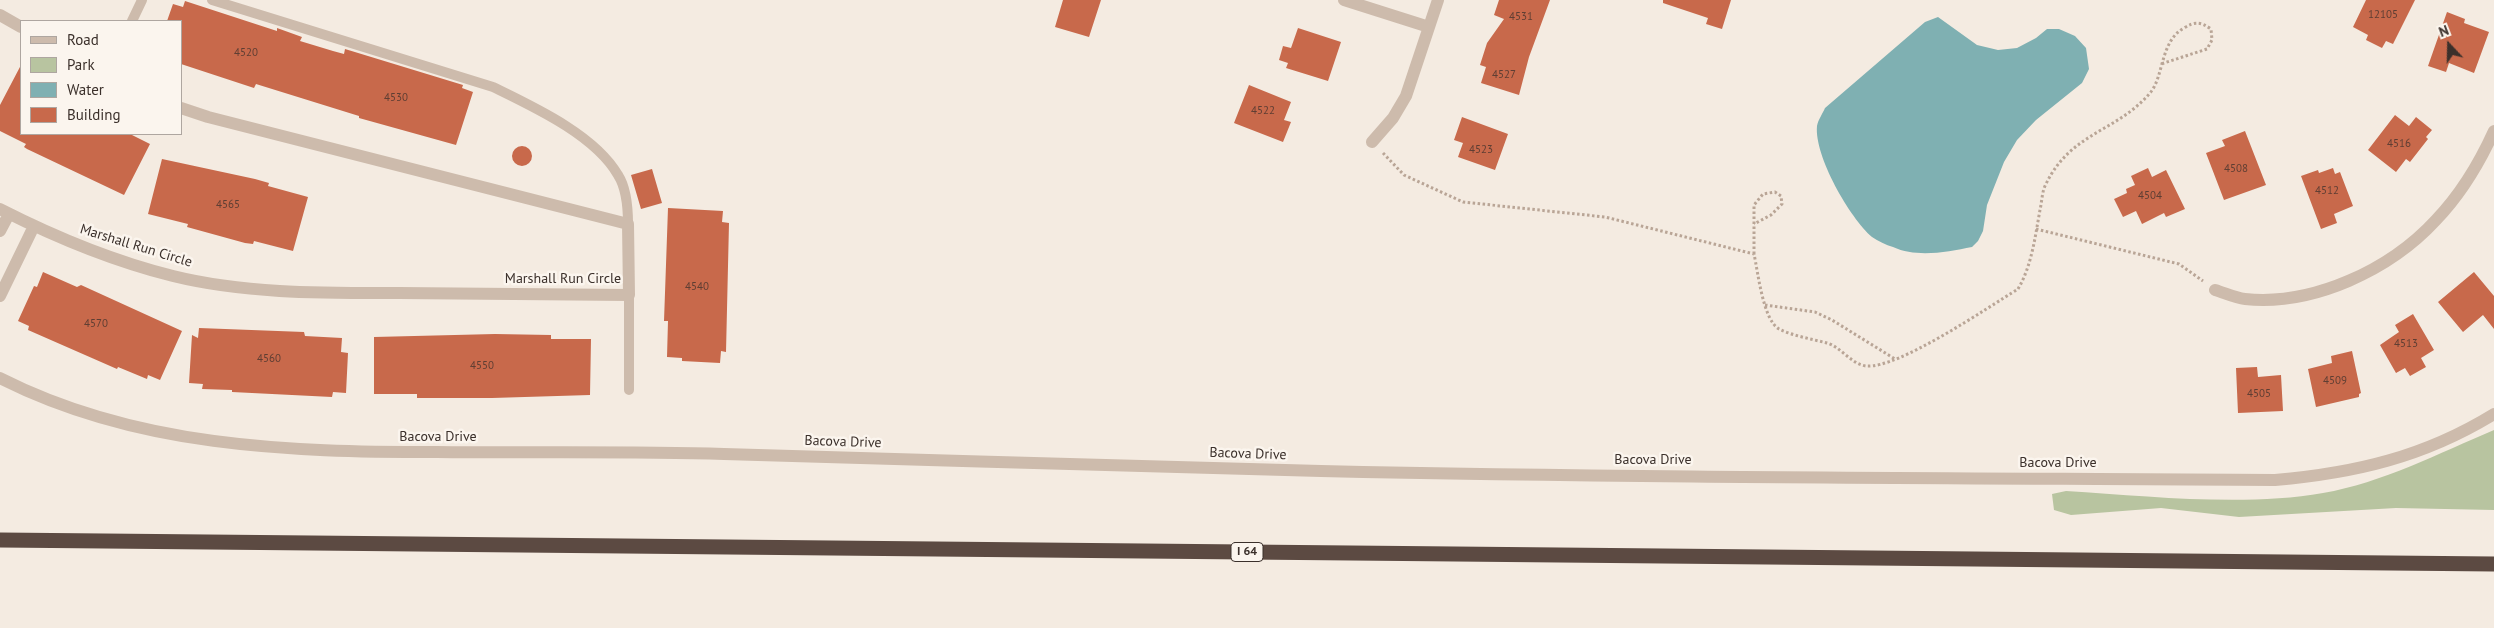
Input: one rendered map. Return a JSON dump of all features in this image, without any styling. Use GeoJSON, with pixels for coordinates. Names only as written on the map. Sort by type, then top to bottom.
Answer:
{"type":"FeatureCollection","features":[{"type":"Feature","properties":{"kind":"highway","name":"I 64"},"geometry":{"type":"LineString","coordinates":[[0,540],[2494,564]]}},
{"type":"Feature","properties":{"kind":"street"},"geometry":{"type":"LineString","coordinates":[[1344,0],[1429,27]]}},
{"type":"Feature","properties":{"kind":"street"},"geometry":{"type":"LineString","coordinates":[[1372,142],[1393,118],[1406,96],[1438,0]]}},
{"type":"Feature","properties":{"kind":"street"},"geometry":{"type":"LineString","coordinates":[[0,15],[20,26]]}},
{"type":"Feature","properties":{"kind":"street"},"geometry":{"type":"LineString","coordinates":[[182,108],[208,117],[628,224]]}},
{"type":"Feature","properties":{"kind":"street"},"geometry":{"type":"LineString","coordinates":[[2215,290],[2243,299],[2271,300],[2298,296],[2348,281],[2383,263],[2435,222],[2453,201],[2480,162],[2494,131]]}},
{"type":"Feature","properties":{"kind":"street","name":"Marshall Run Circle"},"geometry":{"type":"LineString","coordinates":[[0,232],[4,211],[34,226],[112,257],[173,276],[225,285],[274,290],[344,293],[629,295],[628,224]]}},
{"type":"Feature","properties":{"kind":"street"},"geometry":{"type":"LineString","coordinates":[[0,296],[6,270],[34,226]]}},
{"type":"Feature","properties":{"kind":"street","name":"Bacova Drive"},"geometry":{"type":"LineString","coordinates":[[0,378],[26,391],[92,416],[158,434],[250,446],[367,452],[704,453],[1319,471],[1579,475],[2275,480],[2324,476],[2378,465],[2414,454],[2448,440],[2494,414]]}},
{"type":"Feature","properties":{"kind":"lane"},"geometry":{"type":"LineString","coordinates":[[132,20],[142,0]]}},
{"type":"Feature","properties":{"kind":"lane"},"geometry":{"type":"LineString","coordinates":[[212,0],[494,87],[515,98],[566,127],[608,159],[619,176],[626,195],[628,224]]}},
{"type":"Feature","properties":{"kind":"lane"},"geometry":{"type":"LineString","coordinates":[[629,295],[629,390]]}},
{"type":"Feature","properties":{"kind":"path"},"geometry":{"type":"LineString","coordinates":[[1754,224],[1771,215],[1782,204],[1781,196],[1775,192],[1763,194],[1754,205],[1754,224],[1754,254],[1765,305],[1770,318],[1778,328],[1833,345],[1858,364],[1867,366],[1906,356],[2018,289],[2027,274],[2045,184],[2068,152],[2092,133],[2136,108],[2152,91],[2161,64],[2176,33],[2193,23],[2202,23],[2212,29],[2212,40],[2207,49],[2161,64]]}},
{"type":"Feature","properties":{"kind":"path"},"geometry":{"type":"LineString","coordinates":[[1372,142],[1404,175],[1463,202],[1605,218],[1754,254]]}},
{"type":"Feature","properties":{"kind":"path"},"geometry":{"type":"LineString","coordinates":[[2036,229],[2179,264],[2215,290]]}},
{"type":"Feature","properties":{"kind":"path"},"geometry":{"type":"LineString","coordinates":[[1765,305],[1814,312],[1832,320],[1895,359]]}},
{"type":"Feature","properties":{"kind":"green space"},"geometry":{"type":"Polygon","coordinates":[[[2494,430],[2494,510],[2396,508],[2239,517],[2161,508],[2071,515],[2054,510],[2052,494],[2066,491],[2162,498],[2228,500],[2293,497],[2323,493],[2389,475],[2494,430]]]}},
{"type":"Feature","properties":{"kind":"water"},"geometry":{"type":"Polygon","coordinates":[[[1938,17],[1977,45],[1998,50],[2017,48],[2036,38],[2047,29],[2059,29],[2075,36],[2086,48],[2089,69],[2082,83],[2036,120],[2017,140],[2004,162],[1987,205],[1983,231],[1978,241],[1972,247],[1952,251],[1922,253],[1902,250],[1882,243],[1863,228],[1844,201],[1827,169],[1821,153],[1817,126],[1825,108],[1925,22],[1938,17]]]}},
{"type":"Feature","properties":{"kind":"building"},"geometry":{"type":"Polygon","coordinates":[[[1063,0],[1101,0],[1089,37],[1055,27],[1063,0]]]}},
{"type":"Feature","properties":{"kind":"building"},"geometry":{"type":"Polygon","coordinates":[[[1499,0],[1550,0],[1529,57],[1519,95],[1481,83],[1486,67],[1480,65],[1487,43],[1504,19],[1494,15],[1499,0]]]}},
{"type":"Feature","properties":{"kind":"building"},"geometry":{"type":"Polygon","coordinates":[[[1663,0],[1731,0],[1722,29],[1706,24],[1708,18],[1663,3],[1663,0]]]}},
{"type":"Feature","properties":{"kind":"building"},"geometry":{"type":"Polygon","coordinates":[[[2366,0],[2415,0],[2393,44],[2386,41],[2382,48],[2366,40],[2368,35],[2353,27],[2366,0]]]}},
{"type":"Feature","properties":{"kind":"building"},"geometry":{"type":"Polygon","coordinates":[[[185,1],[277,31],[277,28],[302,37],[300,41],[333,51],[344,54],[345,49],[463,85],[462,88],[473,92],[456,145],[359,118],[359,116],[256,84],[254,88],[182,64],[182,20],[167,20],[173,4],[183,7],[185,1]]]}},
{"type":"Feature","properties":{"kind":"building"},"geometry":{"type":"Polygon","coordinates":[[[2447,12],[2465,19],[2464,23],[2489,32],[2474,73],[2449,63],[2446,72],[2428,66],[2447,12]]]}},
{"type":"Feature","properties":{"kind":"building"},"geometry":{"type":"Polygon","coordinates":[[[1298,28],[1341,42],[1328,81],[1286,68],[1288,63],[1279,60],[1283,46],[1291,48],[1298,28]]]}},
{"type":"Feature","properties":{"kind":"building"},"geometry":{"type":"Polygon","coordinates":[[[20,67],[20,135],[132,135],[150,144],[124,195],[27,149],[24,147],[26,144],[0,131],[0,105],[20,67]]]}},
{"type":"Feature","properties":{"kind":"building"},"geometry":{"type":"Polygon","coordinates":[[[1249,85],[1291,102],[1284,120],[1291,122],[1283,142],[1234,123],[1249,85]]]}},
{"type":"Feature","properties":{"kind":"building"},"geometry":{"type":"Polygon","coordinates":[[[2395,115],[2409,126],[2416,117],[2432,130],[2426,137],[2428,139],[2410,162],[2406,159],[2396,172],[2368,150],[2395,115]]]}},
{"type":"Feature","properties":{"kind":"building"},"geometry":{"type":"Polygon","coordinates":[[[1462,117],[1508,134],[1495,170],[1458,157],[1463,143],[1454,140],[1462,117]]]}},
{"type":"Feature","properties":{"kind":"building"},"geometry":{"type":"Polygon","coordinates":[[[2245,131],[2266,185],[2224,200],[2206,153],[2225,146],[2222,140],[2245,131]]]}},
{"type":"Feature","properties":{"kind":"building"},"geometry":{"type":"Polygon","coordinates":[[[522,146],[529,149],[532,156],[529,163],[522,166],[515,163],[512,156],[515,149],[522,146]]]}},
{"type":"Feature","properties":{"kind":"building"},"geometry":{"type":"Polygon","coordinates":[[[162,159],[255,179],[269,183],[268,186],[308,197],[293,251],[254,241],[253,244],[245,243],[187,227],[188,224],[148,214],[162,159]]]}},
{"type":"Feature","properties":{"kind":"building"},"geometry":{"type":"Polygon","coordinates":[[[2148,168],[2152,177],[2166,170],[2185,209],[2166,217],[2164,213],[2142,224],[2136,211],[2123,217],[2114,199],[2127,193],[2126,189],[2135,185],[2131,176],[2148,168]]]}},
{"type":"Feature","properties":{"kind":"building"},"geometry":{"type":"Polygon","coordinates":[[[2333,168],[2335,174],[2340,172],[2353,206],[2334,214],[2337,223],[2321,229],[2301,176],[2318,170],[2319,173],[2333,168]]]}},
{"type":"Feature","properties":{"kind":"building"},"geometry":{"type":"Polygon","coordinates":[[[652,169],[662,203],[641,209],[631,175],[652,169]]]}},
{"type":"Feature","properties":{"kind":"building"},"geometry":{"type":"Polygon","coordinates":[[[668,208],[723,211],[722,222],[729,223],[726,352],[721,351],[720,363],[682,361],[682,358],[667,357],[668,321],[664,321],[668,208]]]}},
{"type":"Feature","properties":{"kind":"building"},"geometry":{"type":"Polygon","coordinates":[[[43,272],[77,287],[81,285],[182,331],[160,380],[148,375],[147,379],[118,367],[117,369],[28,330],[29,326],[18,321],[34,286],[37,287],[43,272]]]}},
{"type":"Feature","properties":{"kind":"building"},"geometry":{"type":"Polygon","coordinates":[[[2474,272],[2494,296],[2494,329],[2483,315],[2463,332],[2438,302],[2474,272]]]}},
{"type":"Feature","properties":{"kind":"building"},"geometry":{"type":"Polygon","coordinates":[[[2413,314],[2434,350],[2421,358],[2426,367],[2410,376],[2405,368],[2396,373],[2380,345],[2399,332],[2395,325],[2413,314]]]}},
{"type":"Feature","properties":{"kind":"building"},"geometry":{"type":"Polygon","coordinates":[[[199,328],[304,332],[305,336],[342,338],[341,352],[348,353],[346,393],[333,392],[332,397],[202,389],[203,384],[189,383],[192,335],[198,338],[199,328]]]}},
{"type":"Feature","properties":{"kind":"building"},"geometry":{"type":"Polygon","coordinates":[[[495,334],[551,335],[551,339],[591,339],[590,395],[417,398],[417,394],[374,394],[374,337],[495,334]]]}},
{"type":"Feature","properties":{"kind":"building"},"geometry":{"type":"Polygon","coordinates":[[[2352,351],[2361,393],[2359,397],[2316,407],[2308,369],[2332,363],[2331,356],[2352,351]]]}},
{"type":"Feature","properties":{"kind":"building"},"geometry":{"type":"Polygon","coordinates":[[[2257,367],[2258,377],[2281,375],[2283,411],[2238,413],[2236,368],[2257,367]]]}}]}
